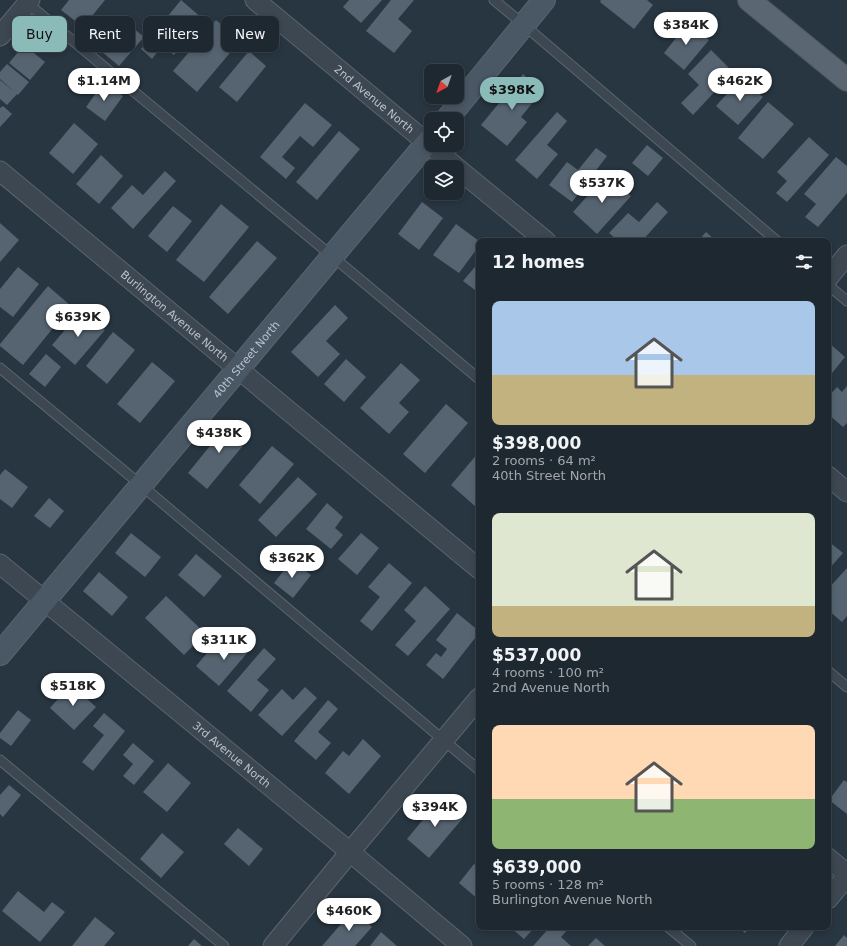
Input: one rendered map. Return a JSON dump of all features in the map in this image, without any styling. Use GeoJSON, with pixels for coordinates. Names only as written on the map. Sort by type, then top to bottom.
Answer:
{"type":"FeatureCollection","features":[{"type":"Feature","properties":{"kind":"main road"},"geometry":{"type":"LineString","coordinates":[[749,0],[847,80]]}},
{"type":"Feature","properties":{"kind":"street","name":"2nd Avenue North"},"geometry":{"type":"LineString","coordinates":[[255,0],[424,137]]}},
{"type":"Feature","properties":{"kind":"street"},"geometry":{"type":"LineString","coordinates":[[453,112],[544,0]]}},
{"type":"Feature","properties":{"kind":"street"},"geometry":{"type":"LineString","coordinates":[[0,36],[27,1]]}},
{"type":"Feature","properties":{"kind":"street","name":"40th Street North"},"geometry":{"type":"LineString","coordinates":[[0,654],[424,147]]}},
{"type":"Feature","properties":{"kind":"street","name":"2nd Avenue North"},"geometry":{"type":"LineString","coordinates":[[441,152],[449,160]]}},
{"type":"Feature","properties":{"kind":"street","name":"Burlington Avenue North"},"geometry":{"type":"LineString","coordinates":[[0,171],[476,566]]}},
{"type":"Feature","properties":{"kind":"street","name":"2nd Avenue North"},"geometry":{"type":"LineString","coordinates":[[464,173],[542,238]]}},
{"type":"Feature","properties":{"kind":"street"},"geometry":{"type":"LineString","coordinates":[[831,274],[847,255]]}},
{"type":"Feature","properties":{"kind":"street"},"geometry":{"type":"LineString","coordinates":[[831,479],[847,492]]}},
{"type":"Feature","properties":{"kind":"street","name":"3rd Avenue North"},"geometry":{"type":"LineString","coordinates":[[0,564],[462,946]]}},
{"type":"Feature","properties":{"kind":"street"},"geometry":{"type":"LineString","coordinates":[[273,946],[476,702]]}},
{"type":"Feature","properties":{"kind":"street"},"geometry":{"type":"LineString","coordinates":[[831,861],[847,875],[831,895]]}},
{"type":"Feature","properties":{"kind":"street"},"geometry":{"type":"LineString","coordinates":[[788,946],[801,930]]}},
{"type":"Feature","properties":{"kind":"lane"},"geometry":{"type":"LineString","coordinates":[[494,0],[773,238]]}},
{"type":"Feature","properties":{"kind":"lane"},"geometry":{"type":"LineString","coordinates":[[27,1],[476,376]]}},
{"type":"Feature","properties":{"kind":"lane"},"geometry":{"type":"LineString","coordinates":[[831,288],[847,301]]}},
{"type":"Feature","properties":{"kind":"lane"},"geometry":{"type":"LineString","coordinates":[[0,368],[476,768]]}},
{"type":"Feature","properties":{"kind":"lane"},"geometry":{"type":"LineString","coordinates":[[831,674],[847,687]]}},
{"type":"Feature","properties":{"kind":"lane"},"geometry":{"type":"LineString","coordinates":[[0,760],[224,946]]}},
{"type":"Feature","properties":{"kind":"lane"},"geometry":{"type":"LineString","coordinates":[[672,930],[691,946]]}},
{"type":"Feature","properties":{"kind":"building"},"geometry":{"type":"Polygon","coordinates":[[[69,0],[105,0],[92,16],[75,16],[75,21],[61,10],[69,0]]]}},
{"type":"Feature","properties":{"kind":"building"},"geometry":{"type":"Polygon","coordinates":[[[181,0],[200,16],[168,16],[181,0]]]}},
{"type":"Feature","properties":{"kind":"building"},"geometry":{"type":"Polygon","coordinates":[[[349,0],[382,0],[361,23],[343,7],[349,0]]]}},
{"type":"Feature","properties":{"kind":"building"},"geometry":{"type":"Polygon","coordinates":[[[391,0],[414,0],[398,19],[412,31],[394,53],[366,31],[391,0]]]}},
{"type":"Feature","properties":{"kind":"building"},"geometry":{"type":"Polygon","coordinates":[[[601,0],[647,0],[653,5],[634,29],[600,2],[601,0]]]}},
{"type":"Feature","properties":{"kind":"building"},"geometry":{"type":"Polygon","coordinates":[[[216,20],[221,24],[221,52],[231,52],[197,92],[173,71],[189,52],[213,52],[213,24],[216,20]]]}},
{"type":"Feature","properties":{"kind":"building"},"geometry":{"type":"Polygon","coordinates":[[[688,23],[709,40],[684,70],[664,53],[688,23]]]}},
{"type":"Feature","properties":{"kind":"building"},"geometry":{"type":"Polygon","coordinates":[[[135,30],[143,36],[135,47],[135,30]]]}},
{"type":"Feature","properties":{"kind":"building"},"geometry":{"type":"Polygon","coordinates":[[[711,50],[733,72],[693,115],[681,103],[699,85],[688,74],[711,50]]]}},
{"type":"Feature","properties":{"kind":"building"},"geometry":{"type":"Polygon","coordinates":[[[18,52],[33,52],[45,62],[30,80],[9,63],[18,52]]]}},
{"type":"Feature","properties":{"kind":"building"},"geometry":{"type":"Polygon","coordinates":[[[102,52],[131,52],[119,66],[102,52]]]}},
{"type":"Feature","properties":{"kind":"building"},"geometry":{"type":"Polygon","coordinates":[[[144,52],[157,52],[152,59],[144,52]]]}},
{"type":"Feature","properties":{"kind":"building"},"geometry":{"type":"Polygon","coordinates":[[[248,52],[250,52],[266,66],[237,102],[219,87],[248,52]]]}},
{"type":"Feature","properties":{"kind":"building"},"geometry":{"type":"Polygon","coordinates":[[[7,64],[29,82],[18,95],[0,79],[0,72],[7,64]]]}},
{"type":"Feature","properties":{"kind":"building"},"geometry":{"type":"Polygon","coordinates":[[[523,74],[542,91],[521,117],[527,122],[507,146],[481,125],[523,74]]]}},
{"type":"Feature","properties":{"kind":"building"},"geometry":{"type":"Polygon","coordinates":[[[741,78],[763,97],[738,125],[716,106],[741,78]]]}},
{"type":"Feature","properties":{"kind":"building"},"geometry":{"type":"Polygon","coordinates":[[[0,80],[17,94],[7,105],[0,99],[0,80]]]}},
{"type":"Feature","properties":{"kind":"building"},"geometry":{"type":"Polygon","coordinates":[[[104,82],[123,96],[105,121],[86,107],[104,82]]]}},
{"type":"Feature","properties":{"kind":"building"},"geometry":{"type":"Polygon","coordinates":[[[768,102],[794,124],[763,159],[738,138],[768,102]]]}},
{"type":"Feature","properties":{"kind":"building"},"geometry":{"type":"Polygon","coordinates":[[[305,103],[332,125],[313,147],[300,136],[282,157],[295,168],[286,179],[260,157],[305,103]]]}},
{"type":"Feature","properties":{"kind":"building"},"geometry":{"type":"Polygon","coordinates":[[[3,106],[12,114],[0,127],[0,108],[3,106]]]}},
{"type":"Feature","properties":{"kind":"building"},"geometry":{"type":"Polygon","coordinates":[[[557,112],[567,121],[547,145],[558,154],[537,179],[515,160],[557,112]]]}},
{"type":"Feature","properties":{"kind":"building"},"geometry":{"type":"Polygon","coordinates":[[[74,123],[98,144],[73,174],[49,153],[74,123]]]}},
{"type":"Feature","properties":{"kind":"building"},"geometry":{"type":"Polygon","coordinates":[[[339,131],[360,149],[317,200],[296,182],[339,131]]]}},
{"type":"Feature","properties":{"kind":"building"},"geometry":{"type":"Polygon","coordinates":[[[809,137],[829,155],[787,202],[776,193],[787,181],[777,172],[809,137]]]}},
{"type":"Feature","properties":{"kind":"building"},"geometry":{"type":"Polygon","coordinates":[[[647,145],[663,158],[648,176],[632,163],[647,145]]]}},
{"type":"Feature","properties":{"kind":"building"},"geometry":{"type":"Polygon","coordinates":[[[596,148],[607,156],[572,202],[549,185],[567,162],[578,170],[596,148]]]}},
{"type":"Feature","properties":{"kind":"building"},"geometry":{"type":"Polygon","coordinates":[[[101,155],[123,176],[99,204],[76,184],[101,155]]]}},
{"type":"Feature","properties":{"kind":"building"},"geometry":{"type":"Polygon","coordinates":[[[836,157],[847,166],[847,193],[818,227],[805,217],[816,204],[804,194],[836,157]]]}},
{"type":"Feature","properties":{"kind":"building"},"geometry":{"type":"Polygon","coordinates":[[[165,171],[176,181],[133,229],[111,208],[132,185],[143,195],[165,171]]]}},
{"type":"Feature","properties":{"kind":"building"},"geometry":{"type":"Polygon","coordinates":[[[607,174],[631,196],[597,234],[573,212],[607,174]]]}},
{"type":"Feature","properties":{"kind":"building"},"geometry":{"type":"Polygon","coordinates":[[[422,202],[443,218],[419,250],[398,234],[422,202]]]}},
{"type":"Feature","properties":{"kind":"building"},"geometry":{"type":"Polygon","coordinates":[[[657,202],[668,212],[645,238],[615,238],[609,233],[628,213],[639,222],[657,202]]]}},
{"type":"Feature","properties":{"kind":"building"},"geometry":{"type":"Polygon","coordinates":[[[221,204],[249,227],[204,282],[176,260],[221,204]]]}},
{"type":"Feature","properties":{"kind":"building"},"geometry":{"type":"Polygon","coordinates":[[[173,206],[192,221],[167,252],[148,236],[173,206]]]}},
{"type":"Feature","properties":{"kind":"building"},"geometry":{"type":"Polygon","coordinates":[[[0,223],[19,240],[0,262],[0,223]]]}},
{"type":"Feature","properties":{"kind":"building"},"geometry":{"type":"Polygon","coordinates":[[[456,224],[476,239],[476,250],[459,273],[433,255],[456,224]]]}},
{"type":"Feature","properties":{"kind":"building"},"geometry":{"type":"Polygon","coordinates":[[[706,232],[713,238],[701,238],[706,232]]]}},
{"type":"Feature","properties":{"kind":"building"},"geometry":{"type":"Polygon","coordinates":[[[257,241],[277,258],[228,314],[209,297],[257,241]]]}},
{"type":"Feature","properties":{"kind":"building"},"geometry":{"type":"Polygon","coordinates":[[[476,266],[476,291],[463,281],[476,266]]]}},
{"type":"Feature","properties":{"kind":"building"},"geometry":{"type":"Polygon","coordinates":[[[18,267],[39,284],[13,317],[0,307],[0,289],[18,267]]]}},
{"type":"Feature","properties":{"kind":"building"},"geometry":{"type":"Polygon","coordinates":[[[48,286],[71,306],[23,365],[0,346],[0,344],[48,286]]]}},
{"type":"Feature","properties":{"kind":"building"},"geometry":{"type":"Polygon","coordinates":[[[335,305],[348,318],[326,341],[340,354],[318,377],[291,352],[335,305]]]}},
{"type":"Feature","properties":{"kind":"building"},"geometry":{"type":"Polygon","coordinates":[[[82,310],[105,330],[75,365],[52,345],[82,310]]]}},
{"type":"Feature","properties":{"kind":"building"},"geometry":{"type":"Polygon","coordinates":[[[113,332],[135,350],[107,384],[86,366],[113,332]]]}},
{"type":"Feature","properties":{"kind":"building"},"geometry":{"type":"Polygon","coordinates":[[[831,345],[845,357],[831,374],[831,345]]]}},
{"type":"Feature","properties":{"kind":"building"},"geometry":{"type":"Polygon","coordinates":[[[46,354],[61,367],[45,387],[29,374],[46,354]]]}},
{"type":"Feature","properties":{"kind":"building"},"geometry":{"type":"Polygon","coordinates":[[[346,359],[366,377],[344,402],[324,384],[346,359]]]}},
{"type":"Feature","properties":{"kind":"building"},"geometry":{"type":"Polygon","coordinates":[[[152,362],[175,381],[140,423],[117,404],[152,362]]]}},
{"type":"Feature","properties":{"kind":"building"},"geometry":{"type":"Polygon","coordinates":[[[401,363],[420,380],[399,403],[409,412],[389,434],[360,408],[401,363]]]}},
{"type":"Feature","properties":{"kind":"building"},"geometry":{"type":"Polygon","coordinates":[[[847,386],[847,423],[843,427],[831,417],[831,394],[837,387],[842,392],[847,386]]]}},
{"type":"Feature","properties":{"kind":"building"},"geometry":{"type":"Polygon","coordinates":[[[446,404],[468,423],[425,473],[403,454],[446,404]]]}},
{"type":"Feature","properties":{"kind":"building"},"geometry":{"type":"Polygon","coordinates":[[[231,420],[251,436],[207,489],[188,473],[231,420]]]}},
{"type":"Feature","properties":{"kind":"building"},"geometry":{"type":"Polygon","coordinates":[[[272,446],[294,464],[260,504],[239,485],[272,446]]]}},
{"type":"Feature","properties":{"kind":"building"},"geometry":{"type":"Polygon","coordinates":[[[476,456],[476,507],[451,485],[476,456]]]}},
{"type":"Feature","properties":{"kind":"building"},"geometry":{"type":"Polygon","coordinates":[[[5,469],[28,487],[12,508],[0,499],[0,475],[5,469]]]}},
{"type":"Feature","properties":{"kind":"building"},"geometry":{"type":"Polygon","coordinates":[[[298,477],[317,494],[276,537],[258,520],[298,477]]]}},
{"type":"Feature","properties":{"kind":"building"},"geometry":{"type":"Polygon","coordinates":[[[49,498],[64,511],[50,528],[34,516],[49,498]]]}},
{"type":"Feature","properties":{"kind":"building"},"geometry":{"type":"Polygon","coordinates":[[[327,503],[343,517],[335,528],[343,535],[331,549],[306,529],[327,503]]]}},
{"type":"Feature","properties":{"kind":"building"},"geometry":{"type":"Polygon","coordinates":[[[131,533],[161,557],[145,577],[115,553],[131,533]]]}},
{"type":"Feature","properties":{"kind":"building"},"geometry":{"type":"Polygon","coordinates":[[[361,533],[379,548],[357,575],[338,559],[361,533]]]}},
{"type":"Feature","properties":{"kind":"building"},"geometry":{"type":"Polygon","coordinates":[[[831,543],[843,553],[831,567],[831,543]]]}},
{"type":"Feature","properties":{"kind":"building"},"geometry":{"type":"Polygon","coordinates":[[[196,554],[222,576],[204,597],[178,575],[196,554]]]}},
{"type":"Feature","properties":{"kind":"building"},"geometry":{"type":"Polygon","coordinates":[[[292,560],[311,575],[293,598],[274,583],[292,560]]]}},
{"type":"Feature","properties":{"kind":"building"},"geometry":{"type":"Polygon","coordinates":[[[389,563],[412,583],[372,631],[360,621],[380,597],[368,587],[389,563]]]}},
{"type":"Feature","properties":{"kind":"building"},"geometry":{"type":"Polygon","coordinates":[[[847,568],[847,616],[842,622],[831,613],[831,586],[847,568]]]}},
{"type":"Feature","properties":{"kind":"building"},"geometry":{"type":"Polygon","coordinates":[[[99,572],[128,597],[112,616],[83,591],[99,572]]]}},
{"type":"Feature","properties":{"kind":"building"},"geometry":{"type":"Polygon","coordinates":[[[425,586],[450,609],[408,656],[395,645],[416,621],[404,610],[425,586]]]}},
{"type":"Feature","properties":{"kind":"building"},"geometry":{"type":"Polygon","coordinates":[[[166,596],[205,633],[184,655],[145,618],[166,596]]]}},
{"type":"Feature","properties":{"kind":"building"},"geometry":{"type":"Polygon","coordinates":[[[457,613],[476,629],[476,637],[443,679],[426,665],[436,653],[441,657],[447,649],[436,640],[457,613]]]}},
{"type":"Feature","properties":{"kind":"building"},"geometry":{"type":"Polygon","coordinates":[[[243,635],[254,645],[219,686],[196,666],[213,646],[225,656],[243,635]]]}},
{"type":"Feature","properties":{"kind":"building"},"geometry":{"type":"Polygon","coordinates":[[[264,648],[276,659],[257,680],[269,690],[251,712],[227,691],[264,648]]]}},
{"type":"Feature","properties":{"kind":"building"},"geometry":{"type":"Polygon","coordinates":[[[71,684],[96,707],[74,730],[50,708],[71,684]]]}},
{"type":"Feature","properties":{"kind":"building"},"geometry":{"type":"Polygon","coordinates":[[[305,687],[317,698],[282,736],[258,715],[282,689],[293,700],[305,687]]]}},
{"type":"Feature","properties":{"kind":"building"},"geometry":{"type":"Polygon","coordinates":[[[328,700],[338,709],[318,732],[331,743],[316,760],[294,741],[328,700]]]}},
{"type":"Feature","properties":{"kind":"building"},"geometry":{"type":"Polygon","coordinates":[[[18,710],[31,720],[11,746],[0,738],[0,733],[18,710]]]}},
{"type":"Feature","properties":{"kind":"building"},"geometry":{"type":"Polygon","coordinates":[[[104,713],[125,731],[93,771],[82,762],[104,735],[93,726],[104,713]]]}},
{"type":"Feature","properties":{"kind":"building"},"geometry":{"type":"Polygon","coordinates":[[[363,739],[381,756],[349,794],[325,773],[343,751],[349,756],[363,739]]]}},
{"type":"Feature","properties":{"kind":"building"},"geometry":{"type":"Polygon","coordinates":[[[133,743],[154,761],[134,785],[123,776],[133,764],[123,755],[133,743]]]}},
{"type":"Feature","properties":{"kind":"building"},"geometry":{"type":"Polygon","coordinates":[[[168,763],[191,783],[167,812],[143,792],[168,763]]]}},
{"type":"Feature","properties":{"kind":"building"},"geometry":{"type":"Polygon","coordinates":[[[844,780],[847,782],[847,814],[831,802],[831,797],[844,780]]]}},
{"type":"Feature","properties":{"kind":"building"},"geometry":{"type":"Polygon","coordinates":[[[9,785],[21,795],[3,817],[0,814],[0,795],[9,785]]]}},
{"type":"Feature","properties":{"kind":"building"},"geometry":{"type":"Polygon","coordinates":[[[440,799],[463,818],[429,858],[407,839],[440,799]]]}},
{"type":"Feature","properties":{"kind":"building"},"geometry":{"type":"Polygon","coordinates":[[[238,828],[263,849],[249,866],[224,844],[238,828]]]}},
{"type":"Feature","properties":{"kind":"building"},"geometry":{"type":"Polygon","coordinates":[[[162,833],[184,852],[161,878],[140,859],[162,833]]]}},
{"type":"Feature","properties":{"kind":"building"},"geometry":{"type":"Polygon","coordinates":[[[474,864],[476,865],[476,897],[459,883],[474,864]]]}},
{"type":"Feature","properties":{"kind":"building"},"geometry":{"type":"Polygon","coordinates":[[[18,891],[44,912],[52,902],[65,912],[40,942],[2,911],[18,891]]]}},
{"type":"Feature","properties":{"kind":"building"},"geometry":{"type":"Polygon","coordinates":[[[353,910],[372,927],[355,946],[322,946],[353,910]]]}},
{"type":"Feature","properties":{"kind":"building"},"geometry":{"type":"Polygon","coordinates":[[[95,917],[115,933],[104,946],[72,946],[95,917]]]}},
{"type":"Feature","properties":{"kind":"building"},"geometry":{"type":"Polygon","coordinates":[[[514,930],[532,930],[524,939],[514,930]]]}},
{"type":"Feature","properties":{"kind":"building"},"geometry":{"type":"Polygon","coordinates":[[[547,930],[567,930],[561,937],[571,946],[533,946],[547,930]]]}},
{"type":"Feature","properties":{"kind":"building"},"geometry":{"type":"Polygon","coordinates":[[[381,932],[397,946],[370,946],[381,932]]]}},
{"type":"Feature","properties":{"kind":"building"},"geometry":{"type":"Polygon","coordinates":[[[844,935],[847,938],[847,946],[835,946],[844,935]]]}},
{"type":"Feature","properties":{"kind":"building"},"geometry":{"type":"Polygon","coordinates":[[[596,938],[605,946],[588,946],[596,938]]]}},
{"type":"Feature","properties":{"kind":"building"},"geometry":{"type":"Polygon","coordinates":[[[194,939],[202,946],[188,946],[194,939]]]}}]}
